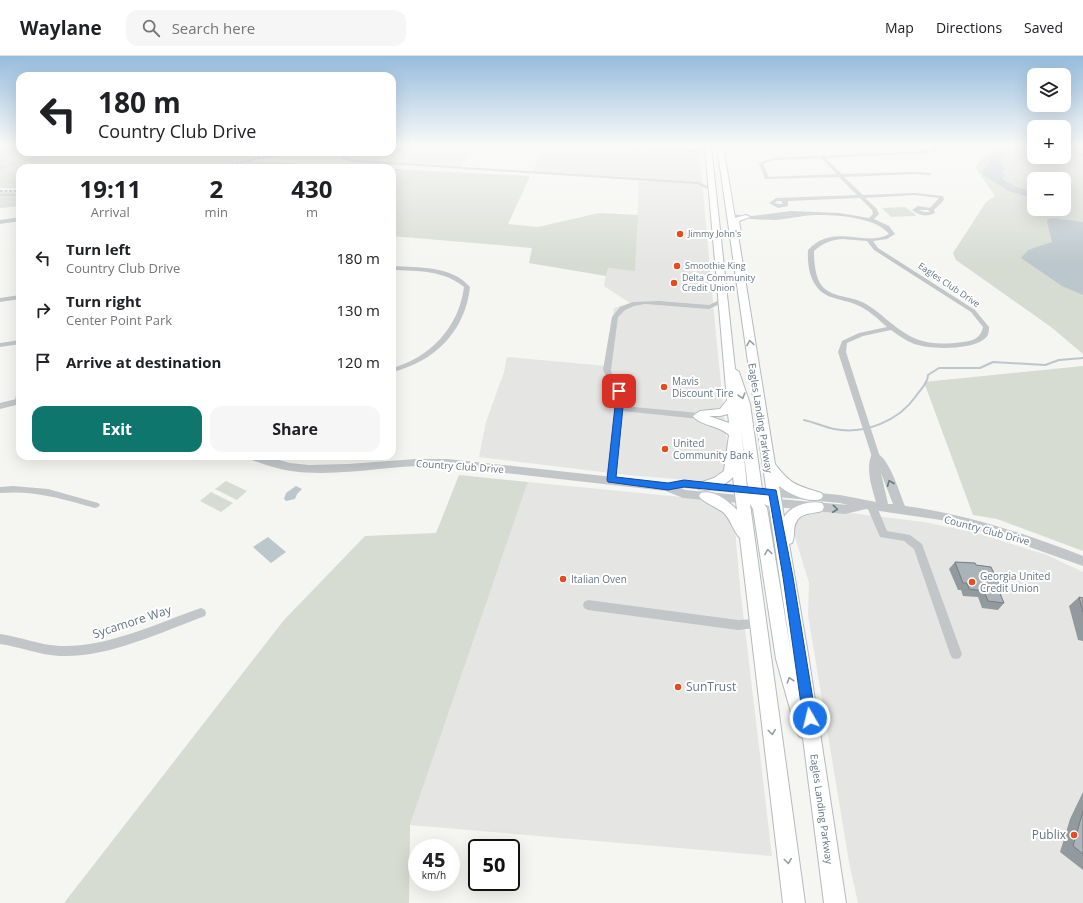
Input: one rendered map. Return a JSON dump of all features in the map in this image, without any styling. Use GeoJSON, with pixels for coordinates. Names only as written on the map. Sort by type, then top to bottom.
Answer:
{"type":"FeatureCollection","features":[{"type":"Feature","properties":{"kind":"main road"},"geometry":{"type":"LineString","coordinates":[[712,186],[724,300],[724,316],[735,434],[748,495],[760,508],[763,520],[784,659],[817,770]]}},
{"type":"Feature","properties":{"kind":"main road","name":"Eagles Landing Parkway"},"geometry":{"type":"LineString","coordinates":[[725,186],[768,462],[788,577],[835,903]]}},
{"type":"Feature","properties":{"kind":"main road"},"geometry":{"type":"LineString","coordinates":[[728,205],[735,213],[751,217]]}},
{"type":"Feature","properties":{"kind":"main road"},"geometry":{"type":"LineString","coordinates":[[736,253],[738,241],[735,220],[751,217]]}},
{"type":"Feature","properties":{"kind":"main road"},"geometry":{"type":"LineString","coordinates":[[728,359],[738,381],[744,404],[748,495],[748,541],[794,903]]}},
{"type":"Feature","properties":{"kind":"main road"},"geometry":{"type":"LineString","coordinates":[[732,401],[726,411],[720,413],[705,412],[699,416],[706,420],[725,425],[735,434]]}},
{"type":"Feature","properties":{"kind":"main road"},"geometry":{"type":"LineString","coordinates":[[735,434],[731,466],[727,477],[705,491],[730,510],[748,541]]}},
{"type":"Feature","properties":{"kind":"main road"},"geometry":{"type":"LineString","coordinates":[[768,462],[779,480],[788,487],[800,492],[816,502]]}},
{"type":"Feature","properties":{"kind":"main road"},"geometry":{"type":"LineString","coordinates":[[748,495],[774,497]]}},
{"type":"Feature","properties":{"kind":"main road"},"geometry":{"type":"LineString","coordinates":[[788,577],[788,520],[795,512],[816,502]]}},
{"type":"Feature","properties":{"kind":"street"},"geometry":{"type":"LineString","coordinates":[[704,186],[712,189]]}},
{"type":"Feature","properties":{"kind":"street"},"geometry":{"type":"LineString","coordinates":[[851,186],[874,209],[876,214],[870,220]]}},
{"type":"Feature","properties":{"kind":"street"},"geometry":{"type":"LineString","coordinates":[[783,201],[915,194],[941,197],[941,200],[931,210]]}},
{"type":"Feature","properties":{"kind":"street"},"geometry":{"type":"LineString","coordinates":[[751,217],[791,214],[836,214],[870,220],[886,226],[892,234],[884,238],[868,239],[843,237],[823,241],[815,244],[810,254],[818,287],[825,293],[848,298],[861,304],[876,313],[893,328]]}},
{"type":"Feature","properties":{"kind":"street"},"geometry":{"type":"LineString","coordinates":[[730,216],[779,218],[804,214]]}},
{"type":"Feature","properties":{"kind":"street"},"geometry":{"type":"LineString","coordinates":[[0,222],[16,220]]}},
{"type":"Feature","properties":{"kind":"street","name":"Eagles Club Drive"},"geometry":{"type":"LineString","coordinates":[[868,239],[876,249],[973,311],[986,327],[985,334],[978,340],[957,345],[935,345],[916,342],[907,338],[893,328]]}},
{"type":"Feature","properties":{"kind":"street"},"geometry":{"type":"LineString","coordinates":[[396,268],[448,274],[456,278],[467,287],[466,300],[450,333],[442,344],[417,362],[396,369]]}},
{"type":"Feature","properties":{"kind":"street"},"geometry":{"type":"LineString","coordinates":[[0,300],[16,298]]}},
{"type":"Feature","properties":{"kind":"street"},"geometry":{"type":"LineString","coordinates":[[710,307],[724,300]]}},
{"type":"Feature","properties":{"kind":"street"},"geometry":{"type":"LineString","coordinates":[[611,480],[620,397],[619,391],[608,375],[607,370],[615,317],[619,311],[638,303],[710,307],[724,316]]}},
{"type":"Feature","properties":{"kind":"street"},"geometry":{"type":"LineString","coordinates":[[893,328],[853,337],[844,342],[842,352],[876,458],[883,466],[901,510]]}},
{"type":"Feature","properties":{"kind":"street"},"geometry":{"type":"LineString","coordinates":[[0,345],[16,343]]}},
{"type":"Feature","properties":{"kind":"street"},"geometry":{"type":"LineString","coordinates":[[0,406],[16,400]]}},
{"type":"Feature","properties":{"kind":"street"},"geometry":{"type":"LineString","coordinates":[[619,408],[699,416]]}},
{"type":"Feature","properties":{"kind":"street"},"geometry":{"type":"LineString","coordinates":[[876,458],[874,466],[876,482],[874,507],[884,534],[907,538],[918,547],[956,654]]}},
{"type":"Feature","properties":{"kind":"street","name":"Country Club Drive"},"geometry":{"type":"LineString","coordinates":[[264,460],[295,468],[345,468],[424,462],[668,487],[683,494],[705,491],[748,495]]}},
{"type":"Feature","properties":{"kind":"street"},"geometry":{"type":"LineString","coordinates":[[0,490],[20,488],[48,490],[95,505]]}},
{"type":"Feature","properties":{"kind":"street","name":"Country Club Drive"},"geometry":{"type":"LineString","coordinates":[[774,497],[816,502],[845,510],[874,507],[954,519],[1044,545],[1083,561]]}},
{"type":"Feature","properties":{"kind":"street"},"geometry":{"type":"LineString","coordinates":[[588,605],[738,625],[759,624]]}},
{"type":"Feature","properties":{"kind":"street","name":"Sycamore Way"},"geometry":{"type":"LineString","coordinates":[[0,639],[32,647],[61,651],[93,648],[201,612]]}},
{"type":"Feature","properties":{"kind":"shaded area"},"geometry":{"type":"Polygon","coordinates":[[[0,186],[16,186],[16,188],[0,188],[0,186]]]}},
{"type":"Feature","properties":{"kind":"shaded area"},"geometry":{"type":"Polygon","coordinates":[[[396,186],[526,186],[508,224],[538,227],[599,213],[638,215],[635,271],[608,268],[606,276],[529,263],[532,248],[396,236],[396,186]]]}},
{"type":"Feature","properties":{"kind":"shaded area"},"geometry":{"type":"Polygon","coordinates":[[[639,186],[703,186],[729,465],[723,476],[700,481],[627,475],[479,457],[486,422],[504,372],[507,357],[606,366],[614,308],[630,303],[604,286],[607,268],[635,270],[639,186]]]}},
{"type":"Feature","properties":{"kind":"shaded area"},"geometry":{"type":"Polygon","coordinates":[[[988,186],[1027,186],[1027,216],[1071,216],[1071,186],[1083,186],[1083,354],[1051,327],[956,260],[953,253],[986,202],[995,196],[988,186]]]}},
{"type":"Feature","properties":{"kind":"shaded area"},"geometry":{"type":"Polygon","coordinates":[[[999,186],[1014,186],[1027,191],[1027,196],[1008,191],[999,186]]]}},
{"type":"Feature","properties":{"kind":"shaded area"},"geometry":{"type":"Polygon","coordinates":[[[0,192],[16,192],[16,206],[0,208],[0,192]]]}},
{"type":"Feature","properties":{"kind":"shaded area"},"geometry":{"type":"Polygon","coordinates":[[[905,207],[916,215],[891,217],[882,208],[905,207]]]}},
{"type":"Feature","properties":{"kind":"shaded area"},"geometry":{"type":"Polygon","coordinates":[[[1053,218],[1083,222],[1083,295],[1062,286],[1021,258],[1028,250],[1052,242],[1047,222],[1048,219],[1053,218]]]}},
{"type":"Feature","properties":{"kind":"shaded area"},"geometry":{"type":"Polygon","coordinates":[[[1083,366],[1083,551],[997,519],[973,515],[924,382],[1083,366]]]}},
{"type":"Feature","properties":{"kind":"shaded area"},"geometry":{"type":"Polygon","coordinates":[[[459,475],[528,482],[410,825],[410,839],[408,839],[409,903],[64,903],[284,620],[365,536],[436,533],[459,475]]]}},
{"type":"Feature","properties":{"kind":"shaded area"},"geometry":{"type":"Polygon","coordinates":[[[226,481],[247,491],[237,500],[215,489],[226,481]]]}},
{"type":"Feature","properties":{"kind":"shaded area"},"geometry":{"type":"Polygon","coordinates":[[[528,482],[712,500],[734,516],[740,587],[772,856],[410,825],[528,482]]]}},
{"type":"Feature","properties":{"kind":"shaded area"},"geometry":{"type":"Polygon","coordinates":[[[296,486],[302,489],[297,494],[295,499],[286,501],[284,499],[286,493],[296,486]]]}},
{"type":"Feature","properties":{"kind":"shaded area"},"geometry":{"type":"Polygon","coordinates":[[[211,492],[233,503],[221,512],[200,501],[211,492]]]}},
{"type":"Feature","properties":{"kind":"shaded area"},"geometry":{"type":"Polygon","coordinates":[[[805,511],[850,513],[924,522],[973,532],[1047,555],[1083,572],[1083,903],[858,903],[849,862],[808,615],[809,583],[795,537],[795,520],[805,511]]]}},
{"type":"Feature","properties":{"kind":"shaded area"},"geometry":{"type":"Polygon","coordinates":[[[268,537],[286,552],[271,563],[253,547],[268,537]]]}},
{"type":"Feature","properties":{"kind":"building"},"geometry":{"type":"Polygon","coordinates":[[[955,562],[975,563],[976,565],[991,567],[1003,592],[999,591],[1004,603],[988,601],[984,591],[969,589],[967,583],[963,583],[955,562]]]}},
{"type":"Feature","properties":{"kind":"building"},"geometry":{"type":"Polygon","coordinates":[[[1079,597],[1083,598],[1083,612],[1079,597]]]}},
{"type":"Feature","properties":{"kind":"building"},"geometry":{"type":"Polygon","coordinates":[[[1083,811],[1083,854],[1073,846],[1083,811]]]}},
{"type":"Feature","properties":{"kind":"waterway"},"geometry":{"type":"LineString","coordinates":[[0,195],[16,195]]}},
{"type":"Feature","properties":{"kind":"waterway"},"geometry":{"type":"LineString","coordinates":[[804,420],[834,429],[857,430],[869,428],[900,413],[909,405],[924,386],[928,375],[939,368],[980,368],[993,362],[1045,365],[1059,360],[1083,358]]}},
{"type":"Feature","properties":{"kind":"railway"},"geometry":{"type":"LineString","coordinates":[[0,191],[16,191]]}},
{"type":"Feature","properties":{"kind":"place","name":"Jimmy John's"},"geometry":{"type":"Point","coordinates":[680,234]}},
{"type":"Feature","properties":{"kind":"place","name":"Smoothie King"},"geometry":{"type":"Point","coordinates":[677,266]}},
{"type":"Feature","properties":{"kind":"place","name":"Delta Community Credit Union"},"geometry":{"type":"Point","coordinates":[674,283]}},
{"type":"Feature","properties":{"kind":"place","name":"Mavis Discount Tire"},"geometry":{"type":"Point","coordinates":[664,387]}},
{"type":"Feature","properties":{"kind":"place","name":"United Community Bank"},"geometry":{"type":"Point","coordinates":[665,449]}},
{"type":"Feature","properties":{"kind":"place","name":"Italian Oven"},"geometry":{"type":"Point","coordinates":[563,579]}},
{"type":"Feature","properties":{"kind":"place","name":"Georgia United Credit Union"},"geometry":{"type":"Point","coordinates":[972,582]}},
{"type":"Feature","properties":{"kind":"place","name":"SunTrust"},"geometry":{"type":"Point","coordinates":[678,687]}},
{"type":"Feature","properties":{"kind":"place","name":"Publix"},"geometry":{"type":"Point","coordinates":[1074,835]}},
{"type":"Feature","properties":{"kind":"route"},"geometry":{"type":"LineString","coordinates":[[619,391],[620,397],[611,480],[668,487],[684,484],[773,492],[810,718]]}}]}
